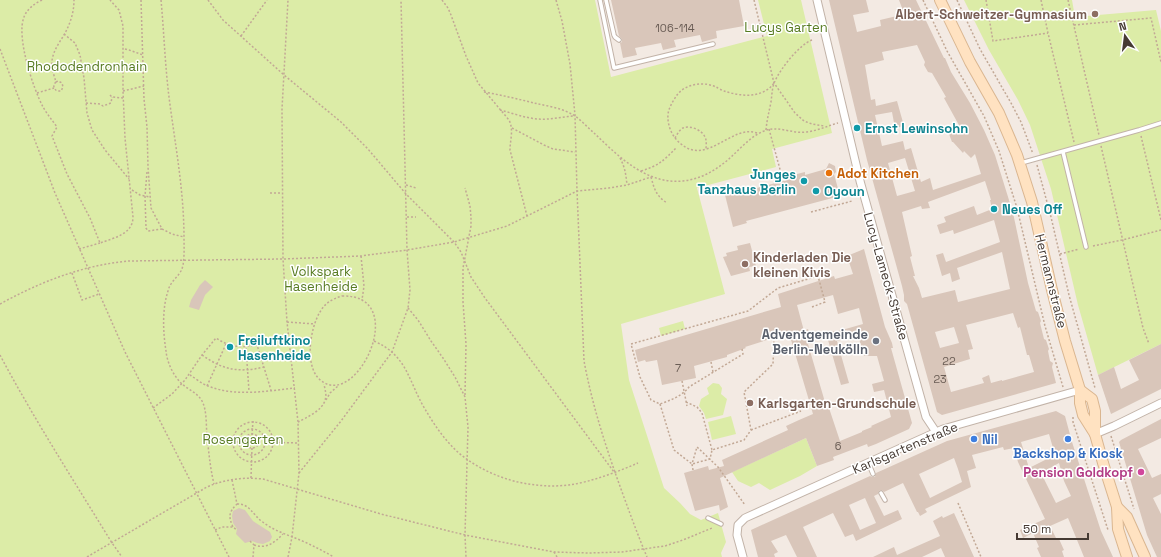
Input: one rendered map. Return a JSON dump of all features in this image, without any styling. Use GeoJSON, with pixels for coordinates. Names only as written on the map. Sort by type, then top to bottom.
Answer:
{"type":"FeatureCollection","features":[{"type":"Feature","properties":{"kind":"main road","name":"Hermannstraße"},"geometry":{"type":"LineString","coordinates":[[940,0],[965,52],[1002,118],[1020,163],[1032,202],[1059,319],[1080,390],[1082,412],[1095,434],[1116,507],[1118,529],[1127,557]]}},
{"type":"Feature","properties":{"kind":"main road","name":"Hermannstraße"},"geometry":{"type":"LineString","coordinates":[[1116,507],[1126,517],[1145,557]]}},
{"type":"Feature","properties":{"kind":"street","name":"Lucy-Lameck-Straße"},"geometry":{"type":"LineString","coordinates":[[817,0],[860,181],[926,417],[936,432]]}},
{"type":"Feature","properties":{"kind":"street","name":"Karlsgartenstraße"},"geometry":{"type":"LineString","coordinates":[[743,557],[737,536],[738,525],[745,518],[943,429],[1080,390]]}},
{"type":"Feature","properties":{"kind":"street"},"geometry":{"type":"LineString","coordinates":[[1095,434],[1161,403]]}},
{"type":"Feature","properties":{"kind":"lane"},"geometry":{"type":"LineString","coordinates":[[600,0],[614,68],[713,44]]}},
{"type":"Feature","properties":{"kind":"lane"},"geometry":{"type":"LineString","coordinates":[[606,0],[614,35],[619,40]]}},
{"type":"Feature","properties":{"kind":"lane"},"geometry":{"type":"LineString","coordinates":[[1020,163],[1161,123]]}},
{"type":"Feature","properties":{"kind":"lane"},"geometry":{"type":"LineString","coordinates":[[1063,152],[1086,248]]}},
{"type":"Feature","properties":{"kind":"lane"},"geometry":{"type":"LineString","coordinates":[[868,462],[873,474]]}},
{"type":"Feature","properties":{"kind":"lane"},"geometry":{"type":"LineString","coordinates":[[881,493],[885,500]]}},
{"type":"Feature","properties":{"kind":"lane"},"geometry":{"type":"LineString","coordinates":[[708,518],[721,524]]}},
{"type":"Feature","properties":{"kind":"path"},"geometry":{"type":"LineString","coordinates":[[42,0],[31,6],[22,22],[25,54],[42,106],[50,119],[58,127],[52,136],[67,174],[90,218],[100,243]]}},
{"type":"Feature","properties":{"kind":"path"},"geometry":{"type":"LineString","coordinates":[[54,88],[56,82],[53,74],[53,54],[71,22],[74,0]]}},
{"type":"Feature","properties":{"kind":"path"},"geometry":{"type":"LineString","coordinates":[[80,249],[117,237],[130,228],[133,222],[125,138],[123,98],[123,26],[121,14],[110,0]]}},
{"type":"Feature","properties":{"kind":"path"},"geometry":{"type":"LineString","coordinates":[[141,0],[151,208],[162,229]]}},
{"type":"Feature","properties":{"kind":"path"},"geometry":{"type":"LineString","coordinates":[[161,0],[169,96],[180,172],[184,237],[182,269],[168,290],[165,304],[164,319],[166,351],[169,363],[176,377],[181,384],[191,390],[203,404],[206,417],[210,466],[214,484]]}},
{"type":"Feature","properties":{"kind":"path"},"geometry":{"type":"LineString","coordinates":[[208,0],[223,20],[341,122],[368,149],[406,194],[454,242],[472,277],[485,298],[614,472]]}},
{"type":"Feature","properties":{"kind":"path"},"geometry":{"type":"LineString","coordinates":[[241,36],[267,0]]}},
{"type":"Feature","properties":{"kind":"path"},"geometry":{"type":"LineString","coordinates":[[288,0],[282,109],[283,259],[287,322],[298,422],[299,473],[292,537],[288,557]]}},
{"type":"Feature","properties":{"kind":"path"},"geometry":{"type":"LineString","coordinates":[[299,473],[392,352],[408,308],[410,290],[407,250],[401,0]]}},
{"type":"Feature","properties":{"kind":"path"},"geometry":{"type":"LineString","coordinates":[[442,0],[448,8],[463,50],[478,83],[509,120],[512,128],[510,150],[528,216]]}},
{"type":"Feature","properties":{"kind":"path"},"geometry":{"type":"LineString","coordinates":[[556,0],[562,21],[570,64],[575,115],[584,361],[596,413],[614,472],[647,557]]}},
{"type":"Feature","properties":{"kind":"path"},"geometry":{"type":"LineString","coordinates":[[754,0],[774,83],[796,113],[804,121],[825,127]]}},
{"type":"Feature","properties":{"kind":"path"},"geometry":{"type":"LineString","coordinates":[[923,0],[947,51],[984,116],[999,150],[1017,208],[1045,326],[1062,386]]}},
{"type":"Feature","properties":{"kind":"path"},"geometry":{"type":"LineString","coordinates":[[986,0],[993,42],[1048,33]]}},
{"type":"Feature","properties":{"kind":"path"},"geometry":{"type":"LineString","coordinates":[[1041,0],[1075,148]]}},
{"type":"Feature","properties":{"kind":"path"},"geometry":{"type":"LineString","coordinates":[[1068,0],[1122,240],[1143,328],[1149,344]]}},
{"type":"Feature","properties":{"kind":"path"},"geometry":{"type":"LineString","coordinates":[[1045,19],[1071,15]]}},
{"type":"Feature","properties":{"kind":"path"},"geometry":{"type":"LineString","coordinates":[[1074,25],[1151,18],[1161,62]]}},
{"type":"Feature","properties":{"kind":"path"},"geometry":{"type":"LineString","coordinates":[[64,34],[75,43],[80,55],[89,122],[92,130],[105,150],[129,179]]}},
{"type":"Feature","properties":{"kind":"path"},"geometry":{"type":"LineString","coordinates":[[758,133],[749,131],[706,150],[688,148],[680,144],[669,127],[669,110],[678,93],[688,86],[700,84],[742,95],[763,92],[774,83],[788,62],[805,44],[812,40]]}},
{"type":"Feature","properties":{"kind":"path"},"geometry":{"type":"LineString","coordinates":[[124,49],[144,55]]}},
{"type":"Feature","properties":{"kind":"path"},"geometry":{"type":"LineString","coordinates":[[0,50],[55,193],[125,352],[229,557]]}},
{"type":"Feature","properties":{"kind":"path"},"geometry":{"type":"LineString","coordinates":[[37,93],[54,88],[59,91],[63,89],[64,87],[62,83],[58,81],[56,82]]}},
{"type":"Feature","properties":{"kind":"path"},"geometry":{"type":"LineString","coordinates":[[766,130],[774,83]]}},
{"type":"Feature","properties":{"kind":"path"},"geometry":{"type":"LineString","coordinates":[[123,91],[144,86]]}},
{"type":"Feature","properties":{"kind":"path"},"geometry":{"type":"LineString","coordinates":[[484,92],[553,107],[575,115],[620,158],[651,177],[667,181],[682,182],[696,179],[707,174],[718,168],[758,133],[766,130],[774,129],[798,133],[807,132],[845,121]]}},
{"type":"Feature","properties":{"kind":"path"},"geometry":{"type":"LineString","coordinates":[[86,103],[100,104],[103,106],[109,105],[112,102],[112,97],[110,94]]}},
{"type":"Feature","properties":{"kind":"path"},"geometry":{"type":"LineString","coordinates":[[112,97],[123,98]]}},
{"type":"Feature","properties":{"kind":"path"},"geometry":{"type":"LineString","coordinates":[[500,110],[537,119],[549,119],[575,115]]}},
{"type":"Feature","properties":{"kind":"path"},"geometry":{"type":"LineString","coordinates":[[675,138],[683,128],[689,127],[696,129],[702,132],[705,136],[706,150]]}},
{"type":"Feature","properties":{"kind":"path"},"geometry":{"type":"LineString","coordinates":[[512,128],[553,149],[576,152]]}},
{"type":"Feature","properties":{"kind":"path"},"geometry":{"type":"LineString","coordinates":[[769,129],[781,173]]}},
{"type":"Feature","properties":{"kind":"path"},"geometry":{"type":"LineString","coordinates":[[1139,130],[1161,220]]}},
{"type":"Feature","properties":{"kind":"path"},"geometry":{"type":"LineString","coordinates":[[641,172],[662,163],[677,147]]}},
{"type":"Feature","properties":{"kind":"path"},"geometry":{"type":"LineString","coordinates":[[620,158],[624,164],[627,185]]}},
{"type":"Feature","properties":{"kind":"path"},"geometry":{"type":"LineString","coordinates":[[148,167],[144,196],[146,228],[148,231],[162,229],[172,234],[184,237]]}},
{"type":"Feature","properties":{"kind":"path"},"geometry":{"type":"LineString","coordinates":[[0,304],[72,272],[110,263],[129,261],[283,259],[360,256],[454,242],[506,226],[577,190],[627,185],[651,177]]}},
{"type":"Feature","properties":{"kind":"path"},"geometry":{"type":"LineString","coordinates":[[651,177],[655,191],[660,199],[667,203]]}},
{"type":"Feature","properties":{"kind":"path"},"geometry":{"type":"LineString","coordinates":[[406,185],[416,188]]}},
{"type":"Feature","properties":{"kind":"path"},"geometry":{"type":"LineString","coordinates":[[465,188],[470,206],[471,217],[469,238],[463,268],[463,302],[466,344],[465,397],[468,427],[465,535],[466,557]]}},
{"type":"Feature","properties":{"kind":"path"},"geometry":{"type":"LineString","coordinates":[[131,189],[140,195],[150,197]]}},
{"type":"Feature","properties":{"kind":"path"},"geometry":{"type":"LineString","coordinates":[[270,193],[282,193]]}},
{"type":"Feature","properties":{"kind":"path"},"geometry":{"type":"LineString","coordinates":[[812,212],[852,201]]}},
{"type":"Feature","properties":{"kind":"path"},"geometry":{"type":"LineString","coordinates":[[407,217],[416,217]]}},
{"type":"Feature","properties":{"kind":"path"},"geometry":{"type":"LineString","coordinates":[[1059,254],[1161,230]]}},
{"type":"Feature","properties":{"kind":"path"},"geometry":{"type":"LineString","coordinates":[[360,256],[364,286],[362,300]]}},
{"type":"Feature","properties":{"kind":"path"},"geometry":{"type":"LineString","coordinates":[[72,272],[82,300],[100,294]]}},
{"type":"Feature","properties":{"kind":"path"},"geometry":{"type":"LineString","coordinates":[[742,349],[743,354],[689,387],[684,393],[660,404],[651,400],[640,377],[631,344],[748,311],[778,288],[818,276],[825,302],[812,307]]}},
{"type":"Feature","properties":{"kind":"path"},"geometry":{"type":"LineString","coordinates":[[298,422],[314,413],[322,406],[330,393],[358,372],[369,354],[374,341],[376,327],[375,320],[371,309],[362,300],[354,296],[342,296],[336,298],[325,306],[320,312],[315,324],[311,344],[310,354],[316,376],[328,385],[339,386]]}},
{"type":"Feature","properties":{"kind":"path"},"geometry":{"type":"LineString","coordinates":[[408,308],[418,320],[443,358],[465,397]]}},
{"type":"Feature","properties":{"kind":"path"},"geometry":{"type":"LineString","coordinates":[[287,322],[315,324]]}},
{"type":"Feature","properties":{"kind":"path"},"geometry":{"type":"LineString","coordinates":[[153,408],[172,394],[190,375],[202,355],[216,338],[232,346],[246,347],[257,345],[271,390]]}},
{"type":"Feature","properties":{"kind":"path"},"geometry":{"type":"LineString","coordinates":[[751,430],[744,392],[773,364],[774,338]]}},
{"type":"Feature","properties":{"kind":"path"},"geometry":{"type":"LineString","coordinates":[[374,341],[392,352],[403,364],[424,408],[439,431],[451,445],[467,460],[488,472],[511,481],[526,484],[544,486],[569,485],[592,480],[638,464]]}},
{"type":"Feature","properties":{"kind":"path"},"geometry":{"type":"LineString","coordinates":[[207,386],[226,344]]}},
{"type":"Feature","properties":{"kind":"path"},"geometry":{"type":"LineString","coordinates":[[246,347],[249,392]]}},
{"type":"Feature","properties":{"kind":"path"},"geometry":{"type":"LineString","coordinates":[[0,355],[42,430],[122,557]]}},
{"type":"Feature","properties":{"kind":"path"},"geometry":{"type":"LineString","coordinates":[[202,355],[217,365],[226,368],[248,371],[264,367]]}},
{"type":"Feature","properties":{"kind":"path"},"geometry":{"type":"LineString","coordinates":[[711,362],[714,373]]}},
{"type":"Feature","properties":{"kind":"path"},"geometry":{"type":"LineString","coordinates":[[190,375],[207,386],[226,391],[249,392],[295,388]]}},
{"type":"Feature","properties":{"kind":"path"},"geometry":{"type":"LineString","coordinates":[[682,381],[687,406]]}},
{"type":"Feature","properties":{"kind":"path"},"geometry":{"type":"LineString","coordinates":[[324,383],[326,391],[325,401]]}},
{"type":"Feature","properties":{"kind":"path"},"geometry":{"type":"LineString","coordinates":[[686,402],[697,407],[702,413],[712,450],[710,459]]}},
{"type":"Feature","properties":{"kind":"path"},"geometry":{"type":"LineString","coordinates":[[660,404],[674,450],[692,464],[694,470]]}},
{"type":"Feature","properties":{"kind":"path"},"geometry":{"type":"LineString","coordinates":[[712,450],[744,440],[751,430],[801,411]]}},
{"type":"Feature","properties":{"kind":"path"},"geometry":{"type":"LineString","coordinates":[[1073,415],[1073,422],[1087,468],[1109,533]]}},
{"type":"Feature","properties":{"kind":"path"},"geometry":{"type":"LineString","coordinates":[[252,435],[253,421]]}},
{"type":"Feature","properties":{"kind":"path"},"geometry":{"type":"LineString","coordinates":[[253,421],[259,422],[269,430],[273,443],[272,449],[264,459],[252,462],[240,458],[236,454],[232,442],[233,435],[241,425],[253,421]]}},
{"type":"Feature","properties":{"kind":"path"},"geometry":{"type":"LineString","coordinates":[[253,429],[257,430],[263,435],[265,442],[261,451],[252,454],[248,454],[242,449],[240,442],[242,434],[245,431],[253,429]]}},
{"type":"Feature","properties":{"kind":"path"},"geometry":{"type":"LineString","coordinates":[[252,435],[247,437],[246,442],[248,447],[252,448],[258,446],[259,442]]}},
{"type":"Feature","properties":{"kind":"path"},"geometry":{"type":"LineString","coordinates":[[252,435],[257,437],[259,442]]}},
{"type":"Feature","properties":{"kind":"path"},"geometry":{"type":"LineString","coordinates":[[1113,441],[1135,514]]}},
{"type":"Feature","properties":{"kind":"path"},"geometry":{"type":"LineString","coordinates":[[232,442],[246,442]]}},
{"type":"Feature","properties":{"kind":"path"},"geometry":{"type":"LineString","coordinates":[[259,442],[298,443]]}},
{"type":"Feature","properties":{"kind":"path"},"geometry":{"type":"LineString","coordinates":[[692,464],[698,447],[718,467],[746,504]]}},
{"type":"Feature","properties":{"kind":"path"},"geometry":{"type":"LineString","coordinates":[[251,478],[252,448]]}},
{"type":"Feature","properties":{"kind":"path"},"geometry":{"type":"LineString","coordinates":[[692,464],[710,459]]}},
{"type":"Feature","properties":{"kind":"path"},"geometry":{"type":"LineString","coordinates":[[87,557],[214,484],[251,478],[263,479],[381,514],[465,535],[554,552],[622,552],[665,546],[721,524]]}},
{"type":"Feature","properties":{"kind":"path"},"geometry":{"type":"LineString","coordinates":[[232,480],[237,504]]}},
{"type":"Feature","properties":{"kind":"path"},"geometry":{"type":"LineString","coordinates":[[958,503],[982,557]]}},
{"type":"Feature","properties":{"kind":"path"},"geometry":{"type":"LineString","coordinates":[[237,530],[234,527],[230,516],[231,510],[237,504],[244,504],[265,524],[283,534],[311,545],[334,557]]}},
{"type":"Feature","properties":{"kind":"path"},"geometry":{"type":"LineString","coordinates":[[215,530],[222,527],[234,527]]}},
{"type":"Feature","properties":{"kind":"path"},"geometry":{"type":"LineString","coordinates":[[250,541],[254,545],[258,546],[270,545],[283,534]]}},
{"type":"Feature","properties":{"kind":"path"},"geometry":{"type":"LineString","coordinates":[[253,557],[254,545]]}},
{"type":"Feature","properties":{"kind":"path"},"geometry":{"type":"LineString","coordinates":[[554,552],[557,557]]}},
{"type":"Feature","properties":{"kind":"green space","name":"Volkspark Hasenheide"},"geometry":{"type":"Polygon","coordinates":[[[0,0],[595,0],[611,77],[767,36],[758,0],[801,0],[832,133],[772,149],[776,167],[697,188],[725,294],[621,324],[629,380],[664,488],[690,514],[701,520],[718,513],[726,542],[721,553],[722,557],[0,557],[0,0]]]}},
{"type":"Feature","properties":{"kind":"green space"},"geometry":{"type":"Polygon","coordinates":[[[964,0],[1072,0],[1075,17],[1156,10],[1161,31],[1161,344],[1098,375],[1078,305],[1051,189],[1030,125],[1018,100],[989,50],[964,0]]]}},
{"type":"Feature","properties":{"kind":"green space"},"geometry":{"type":"Polygon","coordinates":[[[683,321],[685,329],[661,336],[659,328],[683,321]]]}},
{"type":"Feature","properties":{"kind":"green space"},"geometry":{"type":"Polygon","coordinates":[[[713,383],[719,384],[722,388],[721,394],[727,399],[723,415],[706,419],[699,406],[701,399],[709,394],[707,388],[713,383]]]}},
{"type":"Feature","properties":{"kind":"green space"},"geometry":{"type":"Polygon","coordinates":[[[731,416],[736,434],[712,440],[708,422],[731,416]]]}},
{"type":"Feature","properties":{"kind":"green space"},"geometry":{"type":"Polygon","coordinates":[[[806,438],[817,466],[770,490],[759,483],[751,487],[738,481],[732,472],[806,438]]]}},
{"type":"Feature","properties":{"kind":"building"},"geometry":{"type":"Polygon","coordinates":[[[611,0],[739,0],[744,26],[716,31],[717,38],[702,42],[700,35],[674,40],[676,47],[663,50],[661,43],[635,48],[637,55],[623,58],[620,43],[622,42],[622,39],[619,36],[611,0]]]}},
{"type":"Feature","properties":{"kind":"building"},"geometry":{"type":"Polygon","coordinates":[[[829,0],[866,0],[869,12],[853,15],[857,32],[881,26],[880,20],[897,16],[896,9],[902,8],[899,0],[916,0],[951,72],[984,130],[995,155],[1013,213],[1028,283],[1036,311],[1038,312],[1041,321],[1040,323],[1044,339],[1046,340],[1049,349],[1050,361],[1053,363],[1052,367],[1056,383],[942,415],[937,412],[907,304],[904,301],[902,286],[867,160],[829,0]],[[917,45],[882,52],[884,60],[865,65],[871,100],[875,99],[876,106],[897,101],[904,126],[895,128],[892,112],[875,115],[882,146],[903,141],[905,150],[911,148],[921,182],[930,178],[933,190],[981,174],[975,154],[971,158],[964,151],[963,153],[952,142],[949,134],[960,127],[944,98],[946,97],[932,73],[928,72],[924,65],[925,62],[917,45]],[[905,158],[888,163],[897,196],[915,191],[905,158]],[[985,181],[928,202],[930,208],[922,209],[921,206],[902,212],[912,256],[910,257],[915,276],[913,276],[922,298],[955,290],[958,302],[1010,289],[1002,252],[957,268],[960,279],[952,282],[950,273],[942,276],[936,255],[943,253],[946,262],[1000,242],[994,220],[954,234],[953,230],[940,234],[937,225],[946,222],[944,217],[974,206],[977,215],[992,209],[991,200],[985,181]],[[1013,313],[966,325],[973,349],[968,350],[970,359],[944,367],[951,392],[984,383],[982,378],[989,375],[991,383],[1034,372],[1029,355],[1027,355],[1020,327],[1018,328],[1013,313]],[[954,327],[935,332],[940,348],[959,343],[954,327]]]}},
{"type":"Feature","properties":{"kind":"building"},"geometry":{"type":"Polygon","coordinates":[[[829,163],[835,166],[836,172],[834,174],[840,196],[746,221],[747,223],[733,227],[725,195],[738,191],[739,193],[797,177],[797,174],[805,172],[805,175],[826,169],[829,163]]]}},
{"type":"Feature","properties":{"kind":"building"},"geometry":{"type":"Polygon","coordinates":[[[750,243],[756,266],[749,267],[750,271],[731,276],[723,257],[727,256],[726,253],[738,250],[737,246],[750,243]]]}},
{"type":"Feature","properties":{"kind":"building"},"geometry":{"type":"Polygon","coordinates":[[[864,249],[885,327],[892,343],[893,348],[891,348],[912,423],[909,429],[868,447],[867,444],[833,457],[834,460],[817,466],[806,438],[720,478],[728,507],[720,511],[719,505],[695,511],[684,473],[708,466],[709,470],[724,466],[722,460],[788,430],[786,426],[813,414],[789,333],[745,347],[746,348],[727,355],[727,357],[694,366],[696,378],[662,385],[657,360],[646,362],[645,360],[638,362],[635,350],[781,307],[778,294],[834,276],[835,279],[853,274],[847,256],[864,249]],[[833,295],[797,305],[804,331],[808,329],[812,343],[808,344],[827,409],[829,408],[840,441],[862,432],[891,417],[884,390],[874,392],[872,384],[884,381],[877,356],[864,356],[858,335],[837,341],[849,383],[841,385],[826,333],[863,324],[859,308],[838,314],[833,295]]]}},
{"type":"Feature","properties":{"kind":"building"},"geometry":{"type":"Polygon","coordinates":[[[205,280],[213,287],[205,295],[199,310],[189,307],[191,300],[200,285],[205,280]]]}},
{"type":"Feature","properties":{"kind":"building"},"geometry":{"type":"Polygon","coordinates":[[[1161,344],[1161,389],[1111,414],[1098,375],[1114,367],[1121,389],[1139,380],[1129,360],[1161,344]]]}},
{"type":"Feature","properties":{"kind":"building"},"geometry":{"type":"Polygon","coordinates":[[[1056,411],[1065,416],[1101,531],[1113,557],[1084,557],[1068,518],[1050,526],[1057,540],[1059,539],[1064,550],[1062,551],[1064,557],[1041,557],[1037,548],[1039,547],[1033,533],[1023,538],[1020,530],[1045,519],[1018,462],[1014,448],[1004,450],[1003,447],[972,455],[976,468],[967,471],[971,487],[925,509],[927,512],[920,516],[903,483],[884,492],[880,490],[878,494],[874,496],[884,516],[898,510],[902,519],[856,541],[853,534],[845,537],[833,513],[803,527],[817,557],[797,557],[786,535],[771,541],[778,552],[774,554],[775,557],[758,557],[751,530],[870,476],[875,477],[876,473],[947,441],[1056,411]],[[1049,434],[1021,442],[1029,468],[1055,455],[1049,434]],[[954,458],[919,474],[930,498],[962,482],[954,458]],[[1059,463],[1041,473],[1056,503],[1071,496],[1064,481],[1059,463]],[[865,498],[849,505],[860,530],[876,523],[865,498]]]}},
{"type":"Feature","properties":{"kind":"building"},"geometry":{"type":"Polygon","coordinates":[[[1161,419],[1161,438],[1138,449],[1152,478],[1161,474],[1161,494],[1153,498],[1161,514],[1161,557],[1157,557],[1147,535],[1119,442],[1161,419]]]}},
{"type":"Feature","properties":{"kind":"building"},"geometry":{"type":"Polygon","coordinates":[[[239,508],[245,510],[253,521],[270,532],[272,537],[270,541],[263,544],[252,541],[245,543],[236,534],[237,529],[233,523],[232,516],[233,511],[239,508]]]}},
{"type":"Feature","properties":{"kind":"building"},"geometry":{"type":"Polygon","coordinates":[[[954,513],[974,557],[945,557],[941,548],[922,557],[873,557],[894,547],[897,555],[940,536],[933,521],[942,516],[943,518],[954,513]]]}},
{"type":"Feature","properties":{"kind":"place","name":"Albert-Schweitzer-Gymnasium"},"geometry":{"type":"Point","coordinates":[1095,14]}},
{"type":"Feature","properties":{"kind":"place","name":"Ernst Lewinsohn"},"geometry":{"type":"Point","coordinates":[857,128]}},
{"type":"Feature","properties":{"kind":"place","name":"Adot Kitchen"},"geometry":{"type":"Point","coordinates":[829,173]}},
{"type":"Feature","properties":{"kind":"place","name":"Junges Tanzhaus Berlin"},"geometry":{"type":"Point","coordinates":[804,181]}},
{"type":"Feature","properties":{"kind":"place","name":"Oyoun"},"geometry":{"type":"Point","coordinates":[816,191]}},
{"type":"Feature","properties":{"kind":"place","name":"Neues Off"},"geometry":{"type":"Point","coordinates":[994,209]}},
{"type":"Feature","properties":{"kind":"place","name":"Kinderladen Die kleinen Kivis"},"geometry":{"type":"Point","coordinates":[745,264]}},
{"type":"Feature","properties":{"kind":"place","name":"Adventgemeinde Berlin-Neukölln"},"geometry":{"type":"Point","coordinates":[876,341]}},
{"type":"Feature","properties":{"kind":"place","name":"Freiluftkino Hasenheide"},"geometry":{"type":"Point","coordinates":[230,347]}},
{"type":"Feature","properties":{"kind":"place","name":"Karlsgarten-Grundschule"},"geometry":{"type":"Point","coordinates":[750,403]}},
{"type":"Feature","properties":{"kind":"place","name":"Nil"},"geometry":{"type":"Point","coordinates":[974,439]}},
{"type":"Feature","properties":{"kind":"place","name":"Backshop & Kiosk"},"geometry":{"type":"Point","coordinates":[1068,439]}},
{"type":"Feature","properties":{"kind":"place","name":"Pension Goldkopf"},"geometry":{"type":"Point","coordinates":[1141,472]}},
{"type":"Feature","properties":{"kind":"park label","name":"Lucys Garten"},"geometry":{"type":"Point","coordinates":[786,27]}},
{"type":"Feature","properties":{"kind":"park label","name":"Rhododendronhain"},"geometry":{"type":"Point","coordinates":[87,66]}},
{"type":"Feature","properties":{"kind":"park label","name":"Rosengarten"},"geometry":{"type":"Point","coordinates":[243,439]}}]}
